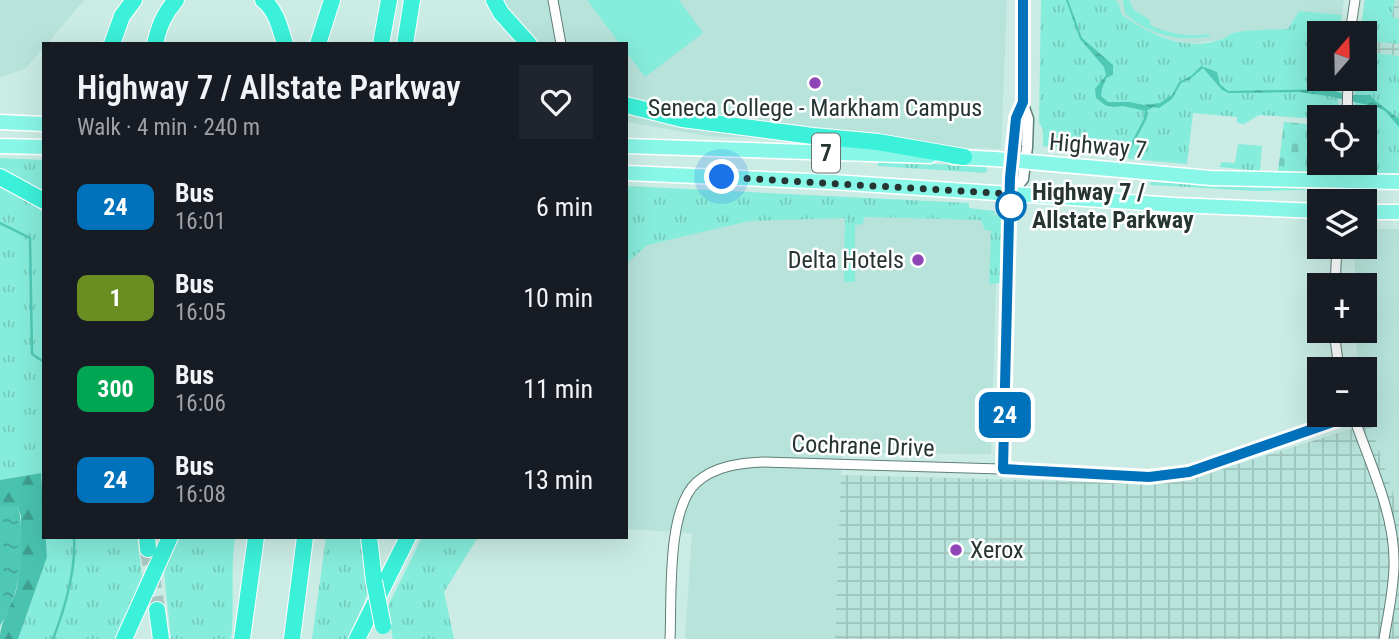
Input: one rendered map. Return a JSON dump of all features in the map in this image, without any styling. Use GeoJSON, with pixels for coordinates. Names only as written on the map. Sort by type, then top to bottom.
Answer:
{"type":"FeatureCollection","features":[{"type":"Feature","properties":{"kind":"highway"},"geometry":{"type":"LineString","coordinates":[[113,42],[122,16],[134,0]]}},
{"type":"Feature","properties":{"kind":"highway"},"geometry":{"type":"LineString","coordinates":[[155,42],[165,13],[176,0]]}},
{"type":"Feature","properties":{"kind":"highway"},"geometry":{"type":"LineString","coordinates":[[263,0],[278,22],[284,42]]}},
{"type":"Feature","properties":{"kind":"highway"},"geometry":{"type":"LineString","coordinates":[[319,42],[334,0]]}},
{"type":"Feature","properties":{"kind":"highway"},"geometry":{"type":"LineString","coordinates":[[329,42],[334,0]]}},
{"type":"Feature","properties":{"kind":"highway"},"geometry":{"type":"LineString","coordinates":[[381,42],[388,0]]}},
{"type":"Feature","properties":{"kind":"highway"},"geometry":{"type":"LineString","coordinates":[[405,42],[412,0]]}},
{"type":"Feature","properties":{"kind":"highway"},"geometry":{"type":"LineString","coordinates":[[494,0],[501,13],[527,42]]}},
{"type":"Feature","properties":{"kind":"highway"},"geometry":{"type":"LineString","coordinates":[[628,106],[682,119],[878,142],[964,158]]}},
{"type":"Feature","properties":{"kind":"highway"},"geometry":{"type":"LineString","coordinates":[[0,177],[42,200]]}},
{"type":"Feature","properties":{"kind":"highway"},"geometry":{"type":"LineString","coordinates":[[124,639],[170,539]]}},
{"type":"Feature","properties":{"kind":"highway"},"geometry":{"type":"LineString","coordinates":[[133,639],[170,539]]}},
{"type":"Feature","properties":{"kind":"highway"},"geometry":{"type":"LineString","coordinates":[[242,639],[256,539]]}},
{"type":"Feature","properties":{"kind":"highway"},"geometry":{"type":"LineString","coordinates":[[292,639],[305,539]]}},
{"type":"Feature","properties":{"kind":"highway"},"geometry":{"type":"LineString","coordinates":[[369,539],[385,635]]}},
{"type":"Feature","properties":{"kind":"highway"},"geometry":{"type":"LineString","coordinates":[[357,639],[407,539]]}},
{"type":"Feature","properties":{"kind":"highway"},"geometry":{"type":"LineString","coordinates":[[157,610],[161,639]]}},
{"type":"Feature","properties":{"kind":"main road"},"geometry":{"type":"LineString","coordinates":[[0,122],[42,124]]}},
{"type":"Feature","properties":{"kind":"main road"},"geometry":{"type":"LineString","coordinates":[[0,146],[42,148]]}},
{"type":"Feature","properties":{"kind":"main road","name":"Highway 7"},"geometry":{"type":"LineString","coordinates":[[628,146],[1019,161],[1211,178],[1399,182]]}},
{"type":"Feature","properties":{"kind":"main road","name":"7"},"geometry":{"type":"LineString","coordinates":[[628,173],[1307,210]]}},
{"type":"Feature","properties":{"kind":"main road"},"geometry":{"type":"LineString","coordinates":[[1377,212],[1399,212]]}},
{"type":"Feature","properties":{"kind":"street"},"geometry":{"type":"LineString","coordinates":[[553,0],[561,42]]}},
{"type":"Feature","properties":{"kind":"street"},"geometry":{"type":"LineString","coordinates":[[1003,469],[1011,194],[1023,179],[1019,161],[1028,119],[1023,102],[1023,0]]}},
{"type":"Feature","properties":{"kind":"street"},"geometry":{"type":"LineString","coordinates":[[1351,21],[1354,0]]}},
{"type":"Feature","properties":{"kind":"street"},"geometry":{"type":"LineString","coordinates":[[1340,189],[1342,175]]}},
{"type":"Feature","properties":{"kind":"street","name":"Cochrane Drive"},"geometry":{"type":"LineString","coordinates":[[670,639],[677,522],[687,494],[709,474],[740,463],[1003,469],[1149,477],[1189,472],[1321,427]]}},
{"type":"Feature","properties":{"kind":"street","name":"Cochrane Drive"},"geometry":{"type":"LineString","coordinates":[[1357,427],[1389,518],[1394,548],[1396,586],[1384,639]]}},
{"type":"Feature","properties":{"kind":"shaded area"},"geometry":{"type":"Polygon","coordinates":[[[0,0],[84,0],[49,42],[42,42],[42,49],[26,68],[0,78],[0,0]]]}},
{"type":"Feature","properties":{"kind":"shaded area","name":"Seneca College - Markham Campus"},"geometry":{"type":"Polygon","coordinates":[[[489,0],[1007,0],[1001,149],[707,136],[628,122],[628,42],[516,42],[489,0]]]}},
{"type":"Feature","properties":{"kind":"shaded area"},"geometry":{"type":"Polygon","coordinates":[[[1114,0],[1344,0],[1342,15],[1299,11],[1288,29],[1231,33],[1220,40],[1189,44],[1143,30],[1122,15],[1118,2],[1114,0]]]}},
{"type":"Feature","properties":{"kind":"shaded area"},"geometry":{"type":"Polygon","coordinates":[[[1365,0],[1399,0],[1399,56],[1377,53],[1377,21],[1362,21],[1365,0]]]}},
{"type":"Feature","properties":{"kind":"shaded area"},"geometry":{"type":"Polygon","coordinates":[[[850,204],[998,211],[991,454],[842,453],[835,639],[685,639],[692,533],[628,529],[628,249],[718,218],[850,204]]]}},
{"type":"Feature","properties":{"kind":"shaded area"},"geometry":{"type":"Polygon","coordinates":[[[1377,229],[1399,229],[1399,512],[1371,427],[1377,427],[1377,357],[1357,356],[1356,343],[1377,343],[1377,273],[1355,273],[1355,259],[1377,259],[1377,229]]]}},
{"type":"Feature","properties":{"kind":"shaded area"},"geometry":{"type":"Polygon","coordinates":[[[1357,427],[1371,427],[1399,512],[1399,639],[835,639],[841,475],[1132,483],[1219,470],[1357,427]]]}},
{"type":"Feature","properties":{"kind":"green space"},"geometry":{"type":"Polygon","coordinates":[[[587,0],[679,0],[703,33],[645,77],[628,54],[628,42],[618,42],[587,0]]]}},
{"type":"Feature","properties":{"kind":"green space"},"geometry":{"type":"Polygon","coordinates":[[[1041,0],[1114,0],[1118,2],[1122,15],[1144,29],[1168,39],[1193,44],[1206,43],[1240,32],[1288,29],[1299,11],[1342,15],[1341,21],[1307,21],[1307,91],[1339,91],[1338,105],[1307,105],[1307,118],[1259,115],[1244,124],[1237,123],[1237,117],[1193,113],[1187,164],[1130,159],[1122,155],[1043,146],[1043,130],[1039,122],[1041,0]]]}},
{"type":"Feature","properties":{"kind":"green space"},"geometry":{"type":"Polygon","coordinates":[[[1123,0],[1129,0],[1134,10],[1150,20],[1150,25],[1164,31],[1210,36],[1187,38],[1154,32],[1125,13],[1123,0]]]}},
{"type":"Feature","properties":{"kind":"green space"},"geometry":{"type":"Polygon","coordinates":[[[1365,0],[1395,0],[1392,17],[1399,19],[1399,44],[1377,42],[1377,21],[1362,21],[1365,0]]]}},
{"type":"Feature","properties":{"kind":"green space"},"geometry":{"type":"Polygon","coordinates":[[[1377,53],[1399,56],[1399,173],[1377,172],[1377,105],[1354,105],[1355,91],[1377,91],[1377,53]]]}},
{"type":"Feature","properties":{"kind":"green space"},"geometry":{"type":"Polygon","coordinates":[[[1284,122],[1307,124],[1307,172],[1278,171],[1284,122]]]}},
{"type":"Feature","properties":{"kind":"green space"},"geometry":{"type":"Polygon","coordinates":[[[1238,144],[1262,146],[1260,171],[1219,167],[1222,162],[1235,163],[1238,144]]]}},
{"type":"Feature","properties":{"kind":"green space"},"geometry":{"type":"Polygon","coordinates":[[[0,158],[42,160],[42,197],[0,171],[0,158]]]}},
{"type":"Feature","properties":{"kind":"green space"},"geometry":{"type":"Polygon","coordinates":[[[878,162],[985,166],[988,170],[985,173],[878,166],[878,162]]]}},
{"type":"Feature","properties":{"kind":"green space"},"geometry":{"type":"Polygon","coordinates":[[[1150,182],[1306,190],[1256,191],[1150,185],[1150,182]]]}},
{"type":"Feature","properties":{"kind":"green space"},"geometry":{"type":"Polygon","coordinates":[[[0,184],[42,211],[42,486],[41,473],[0,480],[0,184]]]}},
{"type":"Feature","properties":{"kind":"green space"},"geometry":{"type":"Polygon","coordinates":[[[628,186],[969,203],[969,208],[994,211],[994,215],[1003,216],[1001,283],[989,284],[991,231],[985,230],[981,220],[864,217],[863,224],[855,225],[855,282],[844,282],[845,218],[749,221],[647,245],[628,262],[628,186]]]}},
{"type":"Feature","properties":{"kind":"green space"},"geometry":{"type":"Polygon","coordinates":[[[41,473],[42,539],[46,539],[47,557],[18,639],[0,639],[2,624],[18,582],[21,516],[17,506],[0,506],[0,480],[41,473]]]}},
{"type":"Feature","properties":{"kind":"green space"},"geometry":{"type":"Polygon","coordinates":[[[45,539],[137,539],[143,583],[117,639],[18,639],[47,557],[45,539]]]}},
{"type":"Feature","properties":{"kind":"green space"},"geometry":{"type":"Polygon","coordinates":[[[176,539],[235,539],[231,639],[171,639],[164,572],[176,539]]]}},
{"type":"Feature","properties":{"kind":"green space"},"geometry":{"type":"Polygon","coordinates":[[[326,539],[360,539],[368,593],[348,639],[312,639],[326,539]]]}},
{"type":"Feature","properties":{"kind":"green space"},"geometry":{"type":"Polygon","coordinates":[[[421,539],[477,539],[444,592],[454,639],[393,639],[387,608],[421,539]]]}},
{"type":"Feature","properties":{"kind":"water"},"geometry":{"type":"Polygon","coordinates":[[[1066,0],[1082,38],[1113,65],[1113,75],[1106,78],[1101,96],[1108,102],[1143,105],[1160,103],[1172,95],[1179,82],[1191,76],[1201,66],[1217,72],[1220,84],[1228,91],[1307,89],[1371,95],[1399,119],[1399,127],[1377,105],[1299,92],[1229,93],[1222,90],[1203,68],[1181,83],[1172,99],[1159,108],[1153,107],[1146,111],[1105,105],[1096,98],[1095,89],[1106,75],[1104,67],[1080,39],[1066,0]]]}},
{"type":"Feature","properties":{"kind":"water"},"geometry":{"type":"Polygon","coordinates":[[[0,506],[17,506],[21,547],[15,592],[0,626],[0,506]]]}},
{"type":"Feature","properties":{"kind":"waterway"},"geometry":{"type":"LineString","coordinates":[[1127,154],[1145,119],[1146,111]]}},
{"type":"Feature","properties":{"kind":"waterway"},"geometry":{"type":"LineString","coordinates":[[0,223],[30,238],[32,354],[42,361]]}},
{"type":"Feature","properties":{"kind":"waterway"},"geometry":{"type":"LineString","coordinates":[[53,639],[69,589],[74,539]]}},
{"type":"Feature","properties":{"kind":"tunnel"},"geometry":{"type":"LineString","coordinates":[[148,549],[157,610]]}},
{"type":"Feature","properties":{"kind":"bus line","name":"24"},"geometry":{"type":"LineString","coordinates":[[1023,0],[1023,102],[1016,118],[1010,178],[1008,350],[1003,469],[1149,477],[1189,472],[1322,427]]}},
{"type":"Feature","properties":{"kind":"place","name":"Seneca College - Markham Campus"},"geometry":{"type":"Point","coordinates":[815,83]}},
{"type":"Feature","properties":{"kind":"place","name":"Highway 7 / Allstate Parkway"},"geometry":{"type":"Point","coordinates":[1011,206]}},
{"type":"Feature","properties":{"kind":"place","name":"Delta Hotels"},"geometry":{"type":"Point","coordinates":[918,260]}},
{"type":"Feature","properties":{"kind":"place","name":"Xerox"},"geometry":{"type":"Point","coordinates":[956,550]}},
{"type":"Feature","properties":{"kind":"route"},"geometry":{"type":"LineString","coordinates":[[722,177],[1011,194],[1011,206]]}}]}
